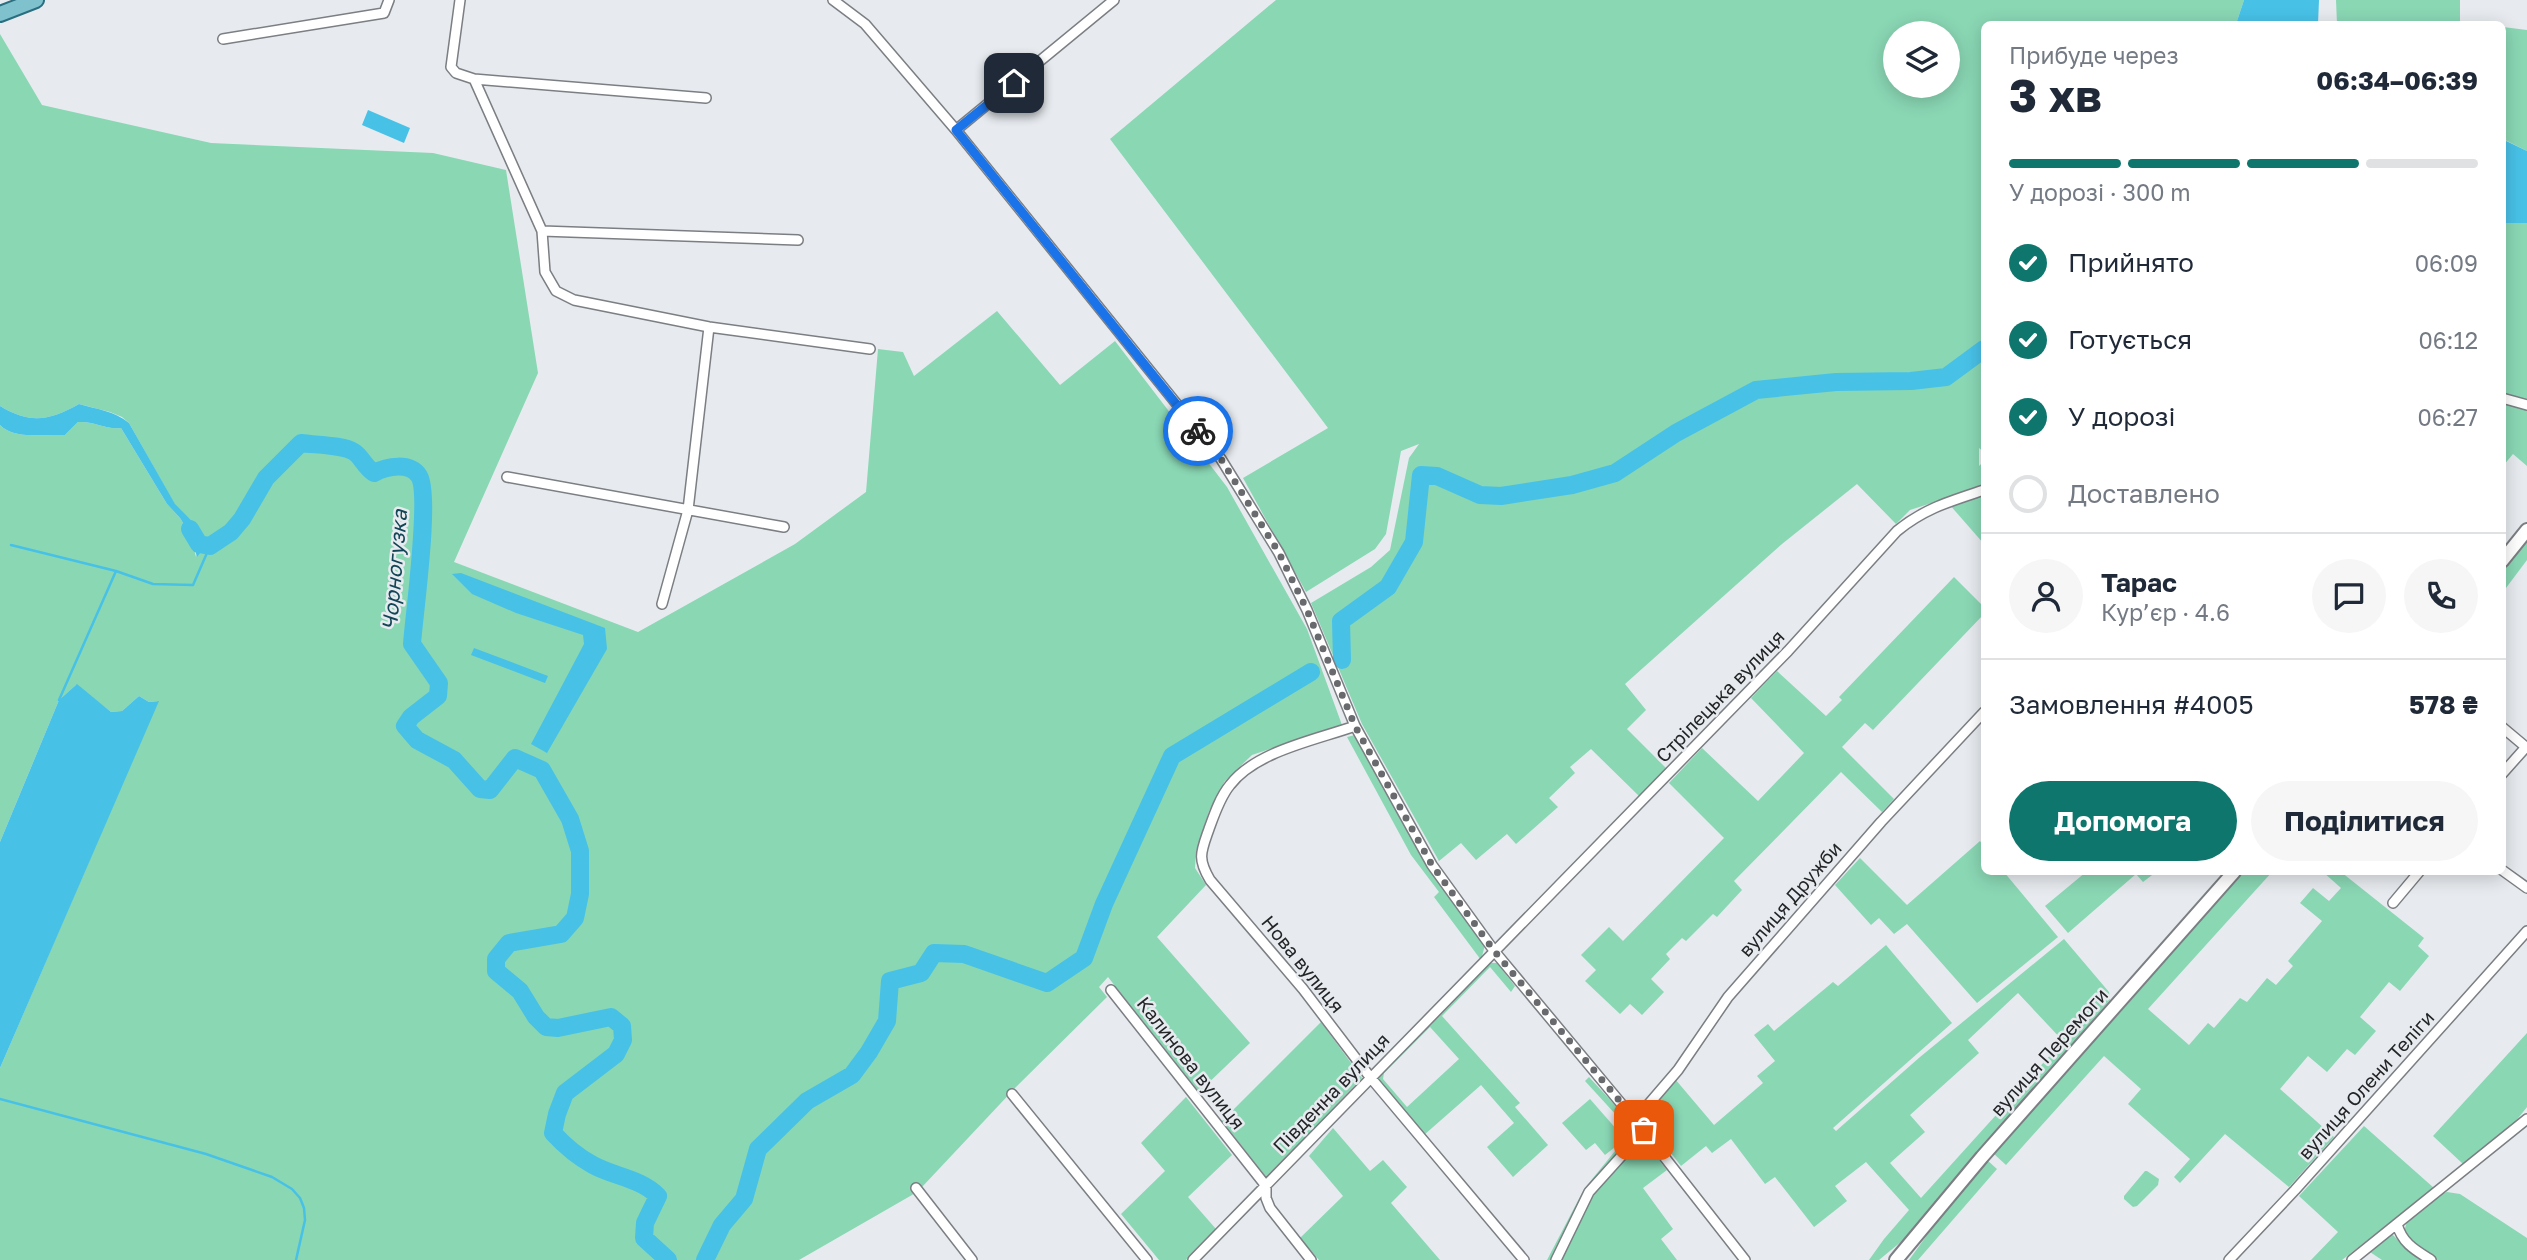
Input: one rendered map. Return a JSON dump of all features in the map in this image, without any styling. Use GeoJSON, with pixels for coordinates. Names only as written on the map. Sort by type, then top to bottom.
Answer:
{"type":"FeatureCollection","features":[{"type":"Feature","properties":{"kind":"main road"},"geometry":{"type":"LineString","coordinates":[[0,14],[36,0]]}},
{"type":"Feature","properties":{"kind":"main road"},"geometry":{"type":"LineString","coordinates":[[2506,556],[2527,530]]}},
{"type":"Feature","properties":{"kind":"main road","name":"вулиця Перемоги"},"geometry":{"type":"LineString","coordinates":[[1896,1260],[1982,1157],[2231,875]]}},
{"type":"Feature","properties":{"kind":"street"},"geometry":{"type":"LineString","coordinates":[[223,39],[384,13],[389,0]]}},
{"type":"Feature","properties":{"kind":"street"},"geometry":{"type":"LineString","coordinates":[[460,0],[451,67],[456,73],[474,79],[706,98]]}},
{"type":"Feature","properties":{"kind":"street"},"geometry":{"type":"LineString","coordinates":[[834,0],[865,24],[956,130],[1221,459],[1279,553],[1307,610],[1355,726],[1432,865],[1495,952],[1644,1130],[1745,1260]]}},
{"type":"Feature","properties":{"kind":"street"},"geometry":{"type":"LineString","coordinates":[[956,130],[1110,1]]}},
{"type":"Feature","properties":{"kind":"street"},"geometry":{"type":"LineString","coordinates":[[474,79],[541,231],[544,272],[556,291],[574,300],[709,327],[870,349]]}},
{"type":"Feature","properties":{"kind":"street"},"geometry":{"type":"LineString","coordinates":[[541,231],[799,240]]}},
{"type":"Feature","properties":{"kind":"street"},"geometry":{"type":"LineString","coordinates":[[662,604],[688,510],[709,327]]}},
{"type":"Feature","properties":{"kind":"street"},"geometry":{"type":"LineString","coordinates":[[2506,399],[2527,405]]}},
{"type":"Feature","properties":{"kind":"street"},"geometry":{"type":"LineString","coordinates":[[507,477],[784,527]]}},
{"type":"Feature","properties":{"kind":"street","name":"Стрілецька вулиця"},"geometry":{"type":"LineString","coordinates":[[1495,952],[1788,652],[1898,531],[1917,515],[1981,491]]}},
{"type":"Feature","properties":{"kind":"street","name":"вулиця Дружби"},"geometry":{"type":"LineString","coordinates":[[1635,1120],[1678,1070],[1728,997],[1881,822],[1981,715]]}},
{"type":"Feature","properties":{"kind":"street","name":"Нова вулиця"},"geometry":{"type":"LineString","coordinates":[[1355,726],[1255,761],[1229,785],[1208,832],[1200,864],[1210,880],[1303,989],[1370,1077],[1524,1260]]}},
{"type":"Feature","properties":{"kind":"street"},"geometry":{"type":"LineString","coordinates":[[2506,730],[2527,747],[2506,770]]}},
{"type":"Feature","properties":{"kind":"street"},"geometry":{"type":"LineString","coordinates":[[2506,873],[2527,888]]}},
{"type":"Feature","properties":{"kind":"street"},"geometry":{"type":"LineString","coordinates":[[2393,903],[2416,875]]}},
{"type":"Feature","properties":{"kind":"street","name":"вулиця Олени Теліги"},"geometry":{"type":"LineString","coordinates":[[2229,1260],[2527,931]]}},
{"type":"Feature","properties":{"kind":"street","name":"Південна вулиця"},"geometry":{"type":"LineString","coordinates":[[1193,1260],[1495,952]]}},
{"type":"Feature","properties":{"kind":"street","name":"Калинова вулиця"},"geometry":{"type":"LineString","coordinates":[[1111,990],[1266,1186],[1266,1198],[1270,1208],[1311,1260]]}},
{"type":"Feature","properties":{"kind":"street"},"geometry":{"type":"LineString","coordinates":[[1012,1094],[1147,1260]]}},
{"type":"Feature","properties":{"kind":"street"},"geometry":{"type":"LineString","coordinates":[[2352,1260],[2527,1119]]}},
{"type":"Feature","properties":{"kind":"street"},"geometry":{"type":"LineString","coordinates":[[1556,1260],[1589,1192],[1644,1130]]}},
{"type":"Feature","properties":{"kind":"street"},"geometry":{"type":"LineString","coordinates":[[916,1188],[972,1260]]}},
{"type":"Feature","properties":{"kind":"street"},"geometry":{"type":"LineString","coordinates":[[2398,1224],[2400,1235],[2406,1243],[2431,1260]]}},
{"type":"Feature","properties":{"kind":"green space"},"geometry":{"type":"Polygon","coordinates":[[[1276,0],[2244,0],[2237,21],[1981,21],[1981,487],[1910,510],[1896,524],[1857,484],[1782,544],[1625,684],[1646,710],[1627,729],[1666,768],[1640,797],[1591,749],[1570,767],[1575,773],[1549,798],[1558,807],[1516,844],[1507,834],[1476,860],[1461,843],[1439,861],[1362,724],[1311,603],[1371,567],[1390,550],[1409,458],[1419,444],[1401,451],[1386,534],[1375,549],[1306,592],[1243,478],[1328,428],[1110,139],[1276,0]]]}},
{"type":"Feature","properties":{"kind":"green space"},"geometry":{"type":"Polygon","coordinates":[[[2336,0],[2460,0],[2460,21],[2337,21],[2336,0]]]}},
{"type":"Feature","properties":{"kind":"green space"},"geometry":{"type":"Polygon","coordinates":[[[2506,27],[2527,30],[2527,151],[2506,140],[2506,27]]]}},
{"type":"Feature","properties":{"kind":"green space"},"geometry":{"type":"Polygon","coordinates":[[[0,34],[42,105],[211,143],[433,153],[506,170],[538,373],[454,562],[638,632],[795,544],[866,492],[878,349],[903,352],[914,376],[997,311],[1060,385],[1115,341],[1227,487],[1307,629],[1342,725],[1252,755],[1225,781],[1209,811],[1196,852],[1195,868],[1206,885],[1157,937],[1250,1043],[1199,1092],[1108,977],[1099,987],[1107,997],[1016,1087],[922,1187],[799,1260],[0,1260],[0,1068],[158,701],[149,702],[139,696],[122,711],[111,712],[76,685],[59,700],[0,842],[0,425],[13,433],[31,435],[65,435],[78,422],[121,428],[167,504],[191,536],[196,557],[202,541],[195,524],[175,505],[129,423],[122,417],[79,404],[49,417],[30,418],[0,406],[0,34]]]}},
{"type":"Feature","properties":{"kind":"green space"},"geometry":{"type":"Polygon","coordinates":[[[2506,223],[2527,223],[2527,402],[2506,396],[2506,223]]]}},
{"type":"Feature","properties":{"kind":"green space"},"geometry":{"type":"Polygon","coordinates":[[[2506,404],[2527,409],[2527,466],[2513,454],[2506,462],[2506,404]]]}},
{"type":"Feature","properties":{"kind":"green space"},"geometry":{"type":"Polygon","coordinates":[[[1981,494],[1981,541],[1949,504],[1981,494]]]}},
{"type":"Feature","properties":{"kind":"green space"},"geometry":{"type":"Polygon","coordinates":[[[2527,538],[2527,560],[2506,588],[2506,565],[2527,538]]]}},
{"type":"Feature","properties":{"kind":"green space"},"geometry":{"type":"Polygon","coordinates":[[[1954,577],[1981,604],[1981,617],[1873,730],[1865,723],[1842,747],[1894,799],[1882,812],[1841,772],[1734,881],[1742,890],[1717,917],[1713,914],[1686,941],[1682,938],[1666,954],[1670,959],[1651,979],[1664,992],[1642,1015],[1630,1004],[1620,1014],[1585,981],[1596,970],[1581,955],[1609,927],[1623,941],[1724,838],[1669,783],[1702,748],[1758,801],[1804,753],[1751,698],[1777,671],[1826,716],[1842,700],[1839,697],[1954,577]]]}},
{"type":"Feature","properties":{"kind":"green space"},"geometry":{"type":"Polygon","coordinates":[[[1355,735],[1429,868],[1485,945],[1481,960],[1434,897],[1439,892],[1411,855],[1347,737],[1355,735]]]}},
{"type":"Feature","properties":{"kind":"green space"},"geometry":{"type":"Polygon","coordinates":[[[1980,841],[1981,875],[2006,875],[2058,937],[1977,1003],[1907,924],[1894,934],[1879,918],[1871,925],[1835,885],[1860,858],[1907,905],[1980,841]]]}},
{"type":"Feature","properties":{"kind":"green space"},"geometry":{"type":"Polygon","coordinates":[[[2082,875],[2135,875],[2068,933],[2045,906],[2082,875]]]}},
{"type":"Feature","properties":{"kind":"green space"},"geometry":{"type":"Polygon","coordinates":[[[2137,875],[2152,875],[2143,882],[2137,875]]]}},
{"type":"Feature","properties":{"kind":"green space"},"geometry":{"type":"Polygon","coordinates":[[[2239,875],[2269,875],[2148,1009],[2189,1045],[2208,1023],[2214,1028],[2240,998],[2247,1002],[2267,978],[2276,985],[2293,966],[2288,961],[2322,921],[2300,903],[2313,888],[2329,901],[2341,888],[2326,875],[2345,875],[2424,938],[2418,946],[2429,956],[2400,991],[2389,982],[2360,1017],[2376,1031],[2355,1055],[2347,1049],[2327,1072],[2308,1056],[2280,1089],[2334,1137],[2289,1187],[2225,1134],[2180,1183],[2174,1177],[2190,1159],[2128,1104],[2141,1089],[2104,1056],[2006,1165],[1993,1153],[2239,875]]]}},
{"type":"Feature","properties":{"kind":"green space"},"geometry":{"type":"Polygon","coordinates":[[[2064,939],[2109,992],[2110,1000],[1908,1236],[1879,1260],[1869,1260],[1909,1210],[1866,1162],[1835,1186],[1847,1201],[1814,1227],[1775,1177],[1765,1184],[1731,1139],[1712,1153],[1706,1146],[1681,1166],[1643,1117],[1675,1079],[1714,1125],[1763,1083],[1757,1076],[1775,1061],[1754,1035],[1768,1024],[1774,1031],[1833,982],[1838,986],[1886,945],[1952,1023],[1833,1128],[1836,1131],[1920,1057],[2064,939]],[[2018,993],[1968,1040],[1979,1053],[1910,1115],[1925,1132],[1890,1163],[1921,1198],[2063,1041],[2018,993]]]}},
{"type":"Feature","properties":{"kind":"green space"},"geometry":{"type":"Polygon","coordinates":[[[1489,963],[1497,963],[1515,986],[1511,992],[1490,967],[1442,1016],[1520,1103],[1515,1107],[1548,1145],[1513,1177],[1487,1147],[1514,1123],[1481,1085],[1424,1135],[1376,1077],[1489,963]],[[1430,1027],[1384,1073],[1383,1079],[1407,1107],[1459,1059],[1430,1027]]]}},
{"type":"Feature","properties":{"kind":"green space"},"geometry":{"type":"Polygon","coordinates":[[[1321,1022],[1362,1078],[1267,1178],[1222,1121],[1321,1022]]]}},
{"type":"Feature","properties":{"kind":"green space"},"geometry":{"type":"Polygon","coordinates":[[[2527,1033],[2527,1107],[2515,1122],[2463,1164],[2433,1136],[2527,1033]]]}},
{"type":"Feature","properties":{"kind":"green space"},"geometry":{"type":"Polygon","coordinates":[[[1589,1077],[1628,1119],[1632,1126],[1632,1137],[1588,1191],[1553,1260],[1547,1260],[1584,1189],[1624,1140],[1605,1155],[1595,1143],[1586,1150],[1562,1123],[1590,1099],[1625,1139],[1628,1128],[1585,1081],[1589,1077]]]}},
{"type":"Feature","properties":{"kind":"green space"},"geometry":{"type":"Polygon","coordinates":[[[1186,1097],[1232,1155],[1188,1197],[1216,1229],[1186,1260],[1159,1260],[1121,1214],[1165,1171],[1141,1143],[1186,1097]]]}},
{"type":"Feature","properties":{"kind":"green space"},"geometry":{"type":"Polygon","coordinates":[[[2364,1126],[2434,1188],[2342,1260],[2311,1260],[2338,1232],[2299,1196],[2364,1126]]]}},
{"type":"Feature","properties":{"kind":"green space"},"geometry":{"type":"Polygon","coordinates":[[[1333,1128],[1370,1171],[1383,1160],[1407,1187],[1391,1203],[1440,1260],[1319,1260],[1300,1238],[1343,1196],[1309,1156],[1333,1128]]]}},
{"type":"Feature","properties":{"kind":"green space"},"geometry":{"type":"Polygon","coordinates":[[[1636,1143],[1645,1143],[1667,1170],[1643,1188],[1673,1229],[1661,1239],[1677,1260],[1559,1260],[1592,1194],[1636,1143]]]}},
{"type":"Feature","properties":{"kind":"green space"},"geometry":{"type":"Polygon","coordinates":[[[1987,1160],[1997,1169],[1918,1260],[1909,1260],[1938,1220],[1987,1160]]]}},
{"type":"Feature","properties":{"kind":"green space"},"geometry":{"type":"Polygon","coordinates":[[[2145,1171],[2159,1179],[2158,1185],[2133,1207],[2124,1196],[2145,1171]]]}},
{"type":"Feature","properties":{"kind":"green space"},"geometry":{"type":"Polygon","coordinates":[[[2447,1192],[2460,1194],[2527,1238],[2527,1260],[2437,1260],[2417,1249],[2408,1241],[2404,1231],[2407,1222],[2447,1192]]]}},
{"type":"Feature","properties":{"kind":"green space"},"geometry":{"type":"Polygon","coordinates":[[[2391,1233],[2403,1245],[2427,1260],[2382,1260],[2370,1252],[2391,1233]]]}},
{"type":"Feature","properties":{"kind":"water"},"geometry":{"type":"Polygon","coordinates":[[[2244,0],[2319,0],[2318,21],[2237,21],[2244,0]]]}},
{"type":"Feature","properties":{"kind":"water"},"geometry":{"type":"Polygon","coordinates":[[[368,110],[410,128],[404,143],[362,125],[368,110]]]}},
{"type":"Feature","properties":{"kind":"water"},"geometry":{"type":"Polygon","coordinates":[[[2506,141],[2527,151],[2527,223],[2506,223],[2506,141]]]}},
{"type":"Feature","properties":{"kind":"water"},"geometry":{"type":"Polygon","coordinates":[[[79,404],[112,413],[129,423],[175,504],[195,524],[202,541],[207,544],[197,557],[191,536],[167,504],[121,428],[78,422],[65,435],[31,435],[13,433],[0,425],[0,406],[21,416],[40,418],[58,414],[79,404]]]}},
{"type":"Feature","properties":{"kind":"water"},"geometry":{"type":"Polygon","coordinates":[[[461,573],[605,628],[607,649],[547,753],[531,744],[584,644],[583,635],[516,613],[472,594],[452,574],[461,573]]]}},
{"type":"Feature","properties":{"kind":"water"},"geometry":{"type":"Polygon","coordinates":[[[474,648],[548,676],[545,683],[471,655],[474,648]]]}},
{"type":"Feature","properties":{"kind":"water"},"geometry":{"type":"Polygon","coordinates":[[[77,684],[111,712],[122,711],[139,696],[149,702],[159,701],[0,1068],[0,842],[59,700],[77,684]]]}},
{"type":"Feature","properties":{"kind":"waterway"},"geometry":{"type":"LineString","coordinates":[[1342,660],[1341,621],[1388,587],[1414,542],[1421,475],[1437,476],[1480,495],[1501,496],[1572,485],[1615,473],[1676,433],[1756,390],[1836,382],[1911,381],[1946,377],[1981,351]]}},
{"type":"Feature","properties":{"kind":"waterway","name":"Чорногузка"},"geometry":{"type":"LineString","coordinates":[[190,529],[199,544],[210,546],[231,532],[242,519],[266,478],[301,443],[349,450],[374,473],[404,467],[419,476],[422,487],[423,530],[412,644],[439,683],[438,696],[411,717],[405,726],[417,740],[454,760],[480,789],[490,790],[515,758],[542,770],[570,819],[580,851],[580,894],[575,918],[561,934],[509,943],[496,959],[496,971],[520,991],[536,1017],[546,1027],[558,1028],[611,1017],[622,1026],[623,1040],[616,1054],[565,1093],[553,1133],[587,1162],[635,1181],[658,1196],[645,1223],[644,1238],[668,1260]]}},
{"type":"Feature","properties":{"kind":"waterway"},"geometry":{"type":"LineString","coordinates":[[11,545],[116,571]]}},
{"type":"Feature","properties":{"kind":"waterway"},"geometry":{"type":"LineString","coordinates":[[59,700],[116,571],[153,584],[193,585],[210,546]]}},
{"type":"Feature","properties":{"kind":"waterway"},"geometry":{"type":"LineString","coordinates":[[705,1260],[722,1225],[744,1199],[758,1149],[807,1101],[852,1075],[869,1052],[887,1021],[890,981],[921,973],[934,953],[964,954],[1047,983],[1084,958],[1104,904],[1172,756],[1311,672]]}},
{"type":"Feature","properties":{"kind":"waterway"},"geometry":{"type":"LineString","coordinates":[[0,1099],[206,1154],[272,1177],[292,1189],[304,1208],[305,1220],[296,1260]]}},
{"type":"Feature","properties":{"kind":"way so far"},"geometry":{"type":"LineString","coordinates":[[1198,431],[1221,459],[1279,553],[1307,610],[1355,726],[1432,865],[1495,952],[1644,1130]]}},
{"type":"Feature","properties":{"kind":"route"},"geometry":{"type":"LineString","coordinates":[[1014,83],[956,130],[1198,431]]}}]}
